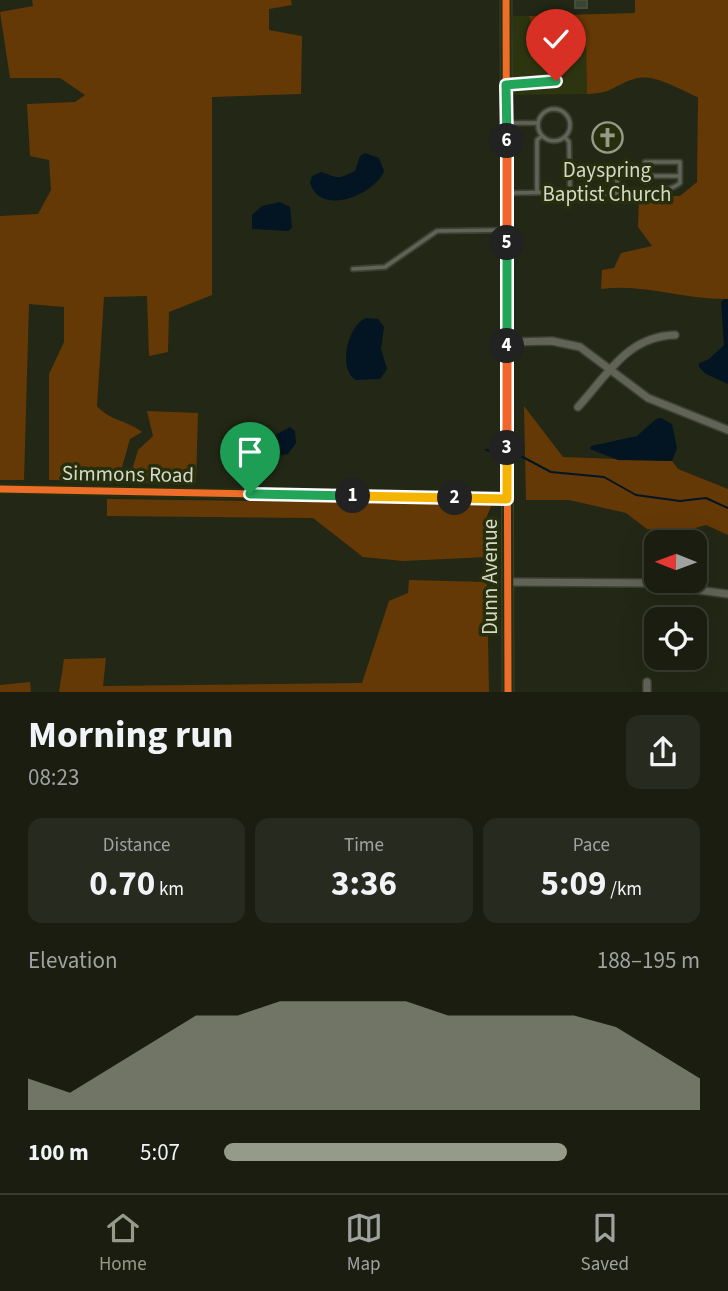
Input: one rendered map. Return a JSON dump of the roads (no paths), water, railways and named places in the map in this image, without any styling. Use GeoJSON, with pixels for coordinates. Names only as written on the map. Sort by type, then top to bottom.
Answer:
{"type":"FeatureCollection","features":[{"type":"Feature","properties":{"kind":"main road","name":"Dunn Avenue"},"geometry":{"type":"LineString","coordinates":[[506,0],[508,692]]}},
{"type":"Feature","properties":{"kind":"street"},"geometry":{"type":"LineString","coordinates":[[578,407],[611,370],[644,340],[675,335]]}},
{"type":"Feature","properties":{"kind":"street"},"geometry":{"type":"LineString","coordinates":[[507,342],[566,343],[594,356],[648,398],[728,430]]}},
{"type":"Feature","properties":{"kind":"street","name":"Simmons Road"},"geometry":{"type":"LineString","coordinates":[[0,489],[507,499]]}},
{"type":"Feature","properties":{"kind":"street"},"geometry":{"type":"LineString","coordinates":[[508,582],[646,583],[728,594]]}},
{"type":"Feature","properties":{"kind":"street"},"geometry":{"type":"LineString","coordinates":[[647,682],[647,692]]}},
{"type":"Feature","properties":{"kind":"lane"},"geometry":{"type":"LineString","coordinates":[[506,85],[556,81]]}},
{"type":"Feature","properties":{"kind":"lane"},"geometry":{"type":"LineString","coordinates":[[559,109],[570,122],[565,137],[556,142],[542,136],[538,123],[543,113],[559,109]]}},
{"type":"Feature","properties":{"kind":"lane"},"geometry":{"type":"LineString","coordinates":[[507,123],[538,123]]}},
{"type":"Feature","properties":{"kind":"lane"},"geometry":{"type":"LineString","coordinates":[[537,192],[537,141],[542,136]]}},
{"type":"Feature","properties":{"kind":"lane"},"geometry":{"type":"LineString","coordinates":[[565,137],[569,142],[570,192]]}},
{"type":"Feature","properties":{"kind":"lane"},"geometry":{"type":"LineString","coordinates":[[507,193],[669,192],[680,183],[680,162],[645,162],[645,176]]}},
{"type":"Feature","properties":{"kind":"lane"},"geometry":{"type":"LineString","coordinates":[[617,192],[617,176],[680,176]]}},
{"type":"Feature","properties":{"kind":"lane"},"geometry":{"type":"LineString","coordinates":[[352,269],[385,267],[437,231],[507,230]]}},
{"type":"Feature","properties":{"kind":"water"},"geometry":{"type":"Polygon","coordinates":[[[365,153],[379,158],[384,171],[372,186],[350,198],[337,200],[316,194],[310,183],[312,176],[321,172],[338,177],[349,174],[355,171],[360,156],[365,153]]]}},
{"type":"Feature","properties":{"kind":"water"},"geometry":{"type":"Polygon","coordinates":[[[280,202],[290,207],[292,228],[288,231],[252,229],[252,215],[262,206],[280,202]]]}},
{"type":"Feature","properties":{"kind":"water"},"geometry":{"type":"Polygon","coordinates":[[[728,299],[728,384],[706,374],[699,367],[699,363],[709,359],[724,345],[721,302],[728,299]]]}},
{"type":"Feature","properties":{"kind":"water"},"geometry":{"type":"Polygon","coordinates":[[[366,318],[378,319],[384,327],[381,349],[387,369],[380,379],[356,380],[347,367],[347,348],[354,329],[366,318]]]}},
{"type":"Feature","properties":{"kind":"water"},"geometry":{"type":"Polygon","coordinates":[[[661,418],[672,424],[677,448],[672,461],[618,460],[590,449],[591,446],[637,436],[656,419],[661,418]]]}},
{"type":"Feature","properties":{"kind":"water"},"geometry":{"type":"Polygon","coordinates":[[[290,427],[295,431],[296,443],[288,454],[228,465],[231,458],[290,427]]]}},
{"type":"Feature","properties":{"kind":"waterway"},"geometry":{"type":"LineString","coordinates":[[486,450],[497,452]]}},
{"type":"Feature","properties":{"kind":"waterway"},"geometry":{"type":"LineString","coordinates":[[517,454],[551,472],[604,477],[636,495],[680,501],[706,498],[728,508]]}},
{"type":"Feature","properties":{"kind":"place","name":"Dayspring Baptist Church"},"geometry":{"type":"Point","coordinates":[607,138]}}]}
